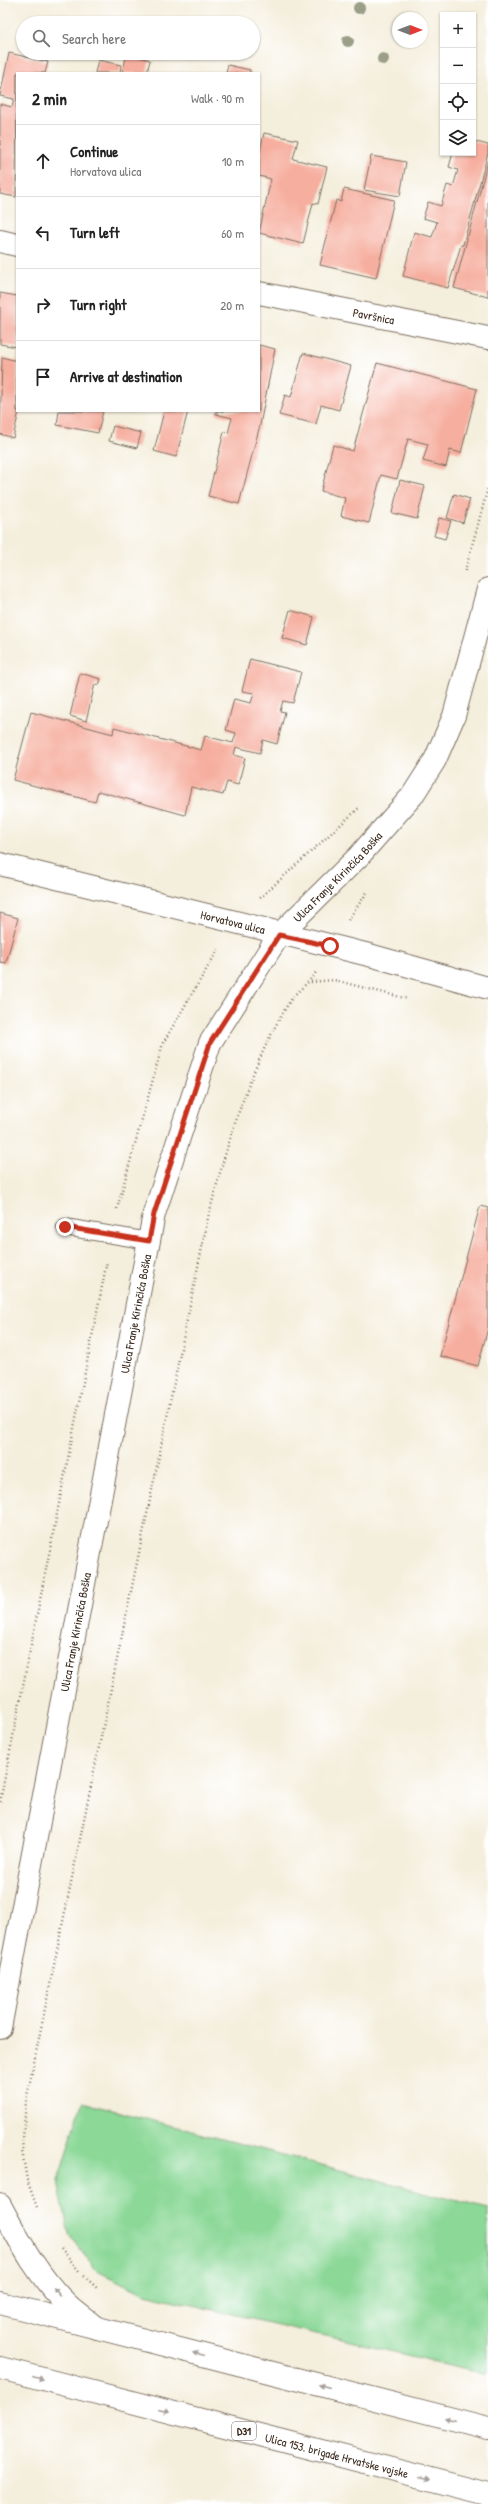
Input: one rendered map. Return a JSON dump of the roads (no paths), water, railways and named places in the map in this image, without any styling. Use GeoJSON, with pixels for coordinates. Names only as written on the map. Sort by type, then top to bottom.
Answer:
{"type":"FeatureCollection","features":[{"type":"Feature","properties":{"kind":"street"},"geometry":{"type":"LineString","coordinates":[[0,242],[16,245]]}},
{"type":"Feature","properties":{"kind":"street","name":"Pavršnica"},"geometry":{"type":"LineString","coordinates":[[260,293],[488,338]]}},
{"type":"Feature","properties":{"kind":"street","name":"Ulica Franje Kirinčića Boška"},"geometry":{"type":"LineString","coordinates":[[0,2028],[154,1214],[210,1043],[279,935],[359,856],[412,796],[435,760],[454,716],[488,589]]}},
{"type":"Feature","properties":{"kind":"street","name":"Horvatova ulica"},"geometry":{"type":"LineString","coordinates":[[0,864],[279,935],[373,956],[488,988]]}},
{"type":"Feature","properties":{"kind":"street"},"geometry":{"type":"LineString","coordinates":[[0,2205],[21,2244],[44,2277],[67,2304],[96,2328]]}},
{"type":"Feature","properties":{"kind":"street"},"geometry":{"type":"LineString","coordinates":[[0,2303],[488,2428]]}},
{"type":"Feature","properties":{"kind":"street","name":"Ulica 153. brigade Hrvatske vojske"},"geometry":{"type":"LineString","coordinates":[[0,2368],[488,2494]]}},
{"type":"Feature","properties":{"kind":"lane"},"geometry":{"type":"LineString","coordinates":[[65,1227],[149,1241]]}}]}
